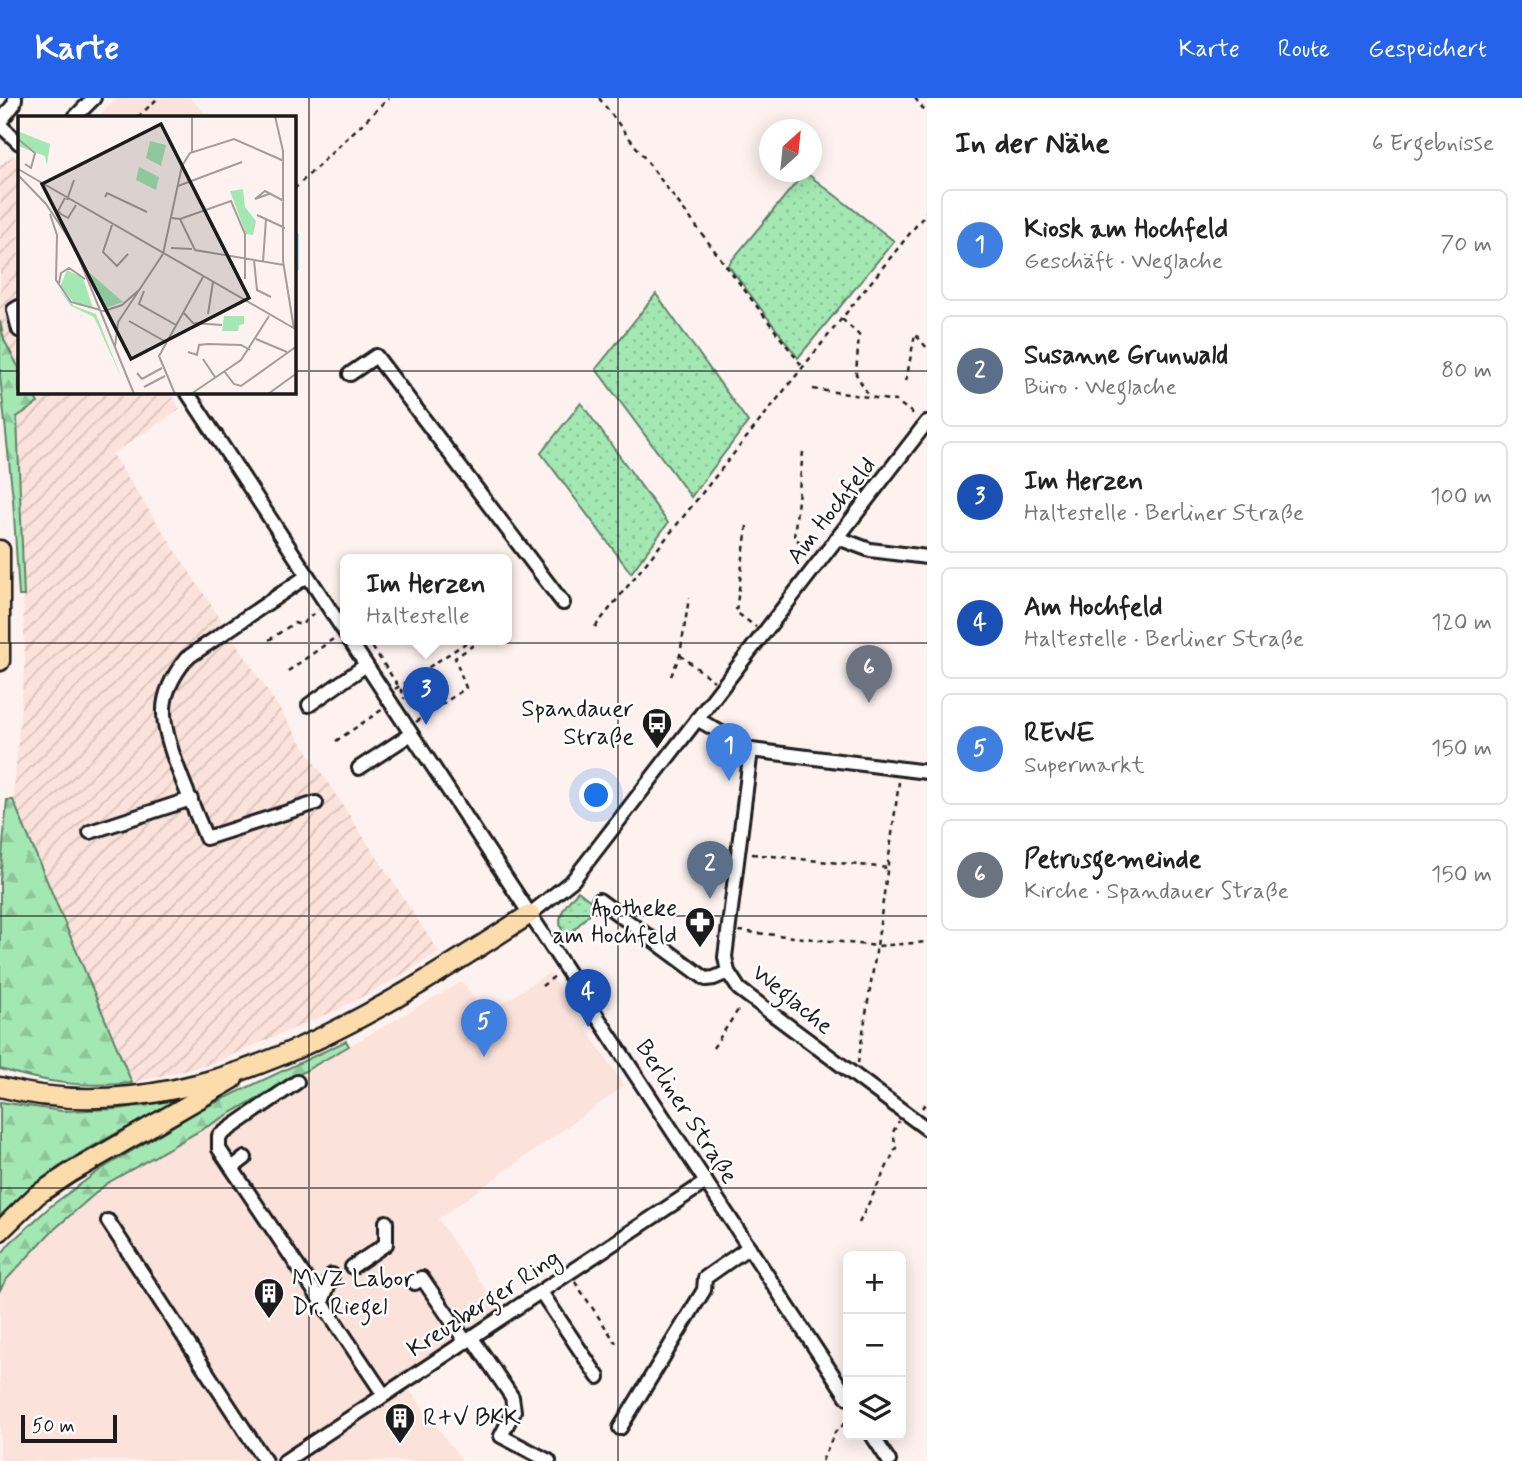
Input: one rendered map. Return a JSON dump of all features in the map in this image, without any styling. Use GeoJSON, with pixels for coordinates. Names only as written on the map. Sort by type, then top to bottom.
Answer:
{"type":"FeatureCollection","features":[{"type":"Feature","properties":{"kind":"highway"},"geometry":{"type":"LineString","coordinates":[[0,550],[0,661]]}},
{"type":"Feature","properties":{"kind":"highway"},"geometry":{"type":"LineString","coordinates":[[0,1231],[37,1195],[70,1173],[264,1062],[380,1008],[530,914]]}},
{"type":"Feature","properties":{"kind":"highway"},"geometry":{"type":"LineString","coordinates":[[0,1087],[60,1099],[115,1098],[189,1085],[264,1062]]}},
{"type":"Feature","properties":{"kind":"street"},"geometry":{"type":"LineString","coordinates":[[15,98],[14,104],[0,123],[18,142]]}},
{"type":"Feature","properties":{"kind":"street"},"geometry":{"type":"LineString","coordinates":[[76,116],[94,98]]}},
{"type":"Feature","properties":{"kind":"street"},"geometry":{"type":"LineString","coordinates":[[18,308],[14,310],[18,326]]}},
{"type":"Feature","properties":{"kind":"street"},"geometry":{"type":"LineString","coordinates":[[350,374],[376,356],[564,603]]}},
{"type":"Feature","properties":{"kind":"street","name":"Berliner Straße"},"geometry":{"type":"LineString","coordinates":[[188,394],[340,626]]}},
{"type":"Feature","properties":{"kind":"street","name":"Am Hochfeld"},"geometry":{"type":"LineString","coordinates":[[530,914],[572,880],[927,423]]}},
{"type":"Feature","properties":{"kind":"street"},"geometry":{"type":"LineString","coordinates":[[838,538],[870,550],[927,557]]}},
{"type":"Feature","properties":{"kind":"street"},"geometry":{"type":"LineString","coordinates":[[307,576],[196,652],[176,672],[169,688],[164,712],[170,743],[206,838],[316,803]]}},
{"type":"Feature","properties":{"kind":"street","name":"Berliner Straße"},"geometry":{"type":"LineString","coordinates":[[353,645],[843,1390]]}},
{"type":"Feature","properties":{"kind":"street"},"geometry":{"type":"LineString","coordinates":[[309,705],[366,665]]}},
{"type":"Feature","properties":{"kind":"street"},"geometry":{"type":"LineString","coordinates":[[697,719],[751,750],[927,772]]}},
{"type":"Feature","properties":{"kind":"street"},"geometry":{"type":"LineString","coordinates":[[359,768],[409,731]]}},
{"type":"Feature","properties":{"kind":"street","name":"Weglache"},"geometry":{"type":"LineString","coordinates":[[751,750],[725,957],[728,972],[739,989],[927,1129]]}},
{"type":"Feature","properties":{"kind":"street"},"geometry":{"type":"LineString","coordinates":[[90,832],[191,799]]}},
{"type":"Feature","properties":{"kind":"street"},"geometry":{"type":"LineString","coordinates":[[599,900],[706,978],[714,978],[728,972]]}},
{"type":"Feature","properties":{"kind":"street"},"geometry":{"type":"LineString","coordinates":[[297,1082],[219,1136],[219,1149],[384,1395]]}},
{"type":"Feature","properties":{"kind":"street"},"geometry":{"type":"LineString","coordinates":[[232,1168],[245,1158]]}},
{"type":"Feature","properties":{"kind":"street","name":"Kreuzberger Ring"},"geometry":{"type":"LineString","coordinates":[[285,1461],[706,1182]]}},
{"type":"Feature","properties":{"kind":"street"},"geometry":{"type":"LineString","coordinates":[[108,1221],[265,1461]]}},
{"type":"Feature","properties":{"kind":"street"},"geometry":{"type":"LineString","coordinates":[[352,1267],[386,1244],[386,1222]]}},
{"type":"Feature","properties":{"kind":"street"},"geometry":{"type":"LineString","coordinates":[[620,1428],[704,1290],[705,1278],[749,1247]]}},
{"type":"Feature","properties":{"kind":"street"},"geometry":{"type":"LineString","coordinates":[[322,1302],[332,1275]]}},
{"type":"Feature","properties":{"kind":"street"},"geometry":{"type":"LineString","coordinates":[[422,1278],[512,1397],[514,1411],[501,1436],[542,1460]]}},
{"type":"Feature","properties":{"kind":"street"},"geometry":{"type":"LineString","coordinates":[[541,1292],[598,1377]]}},
{"type":"Feature","properties":{"kind":"street"},"geometry":{"type":"LineString","coordinates":[[875,1440],[889,1461]]}},
{"type":"Feature","properties":{"kind":"path"},"geometry":{"type":"LineString","coordinates":[[139,116],[158,98]]}},
{"type":"Feature","properties":{"kind":"path"},"geometry":{"type":"LineString","coordinates":[[296,187],[390,98]]}},
{"type":"Feature","properties":{"kind":"path"},"geometry":{"type":"LineString","coordinates":[[599,98],[803,367]]}},
{"type":"Feature","properties":{"kind":"path"},"geometry":{"type":"LineString","coordinates":[[915,98],[927,114]]}},
{"type":"Feature","properties":{"kind":"path"},"geometry":{"type":"LineString","coordinates":[[595,627],[927,212]]}},
{"type":"Feature","properties":{"kind":"path"},"geometry":{"type":"LineString","coordinates":[[842,319],[859,335],[856,374],[870,397]]}},
{"type":"Feature","properties":{"kind":"path"},"geometry":{"type":"LineString","coordinates":[[906,381],[915,334],[927,348]]}},
{"type":"Feature","properties":{"kind":"path"},"geometry":{"type":"LineString","coordinates":[[813,389],[896,401],[927,423]]}},
{"type":"Feature","properties":{"kind":"path"},"geometry":{"type":"LineString","coordinates":[[803,452],[793,538],[823,556]]}},
{"type":"Feature","properties":{"kind":"path"},"geometry":{"type":"LineString","coordinates":[[747,526],[736,612],[764,633]]}},
{"type":"Feature","properties":{"kind":"path"},"geometry":{"type":"LineString","coordinates":[[671,676],[680,655],[689,598]]}},
{"type":"Feature","properties":{"kind":"path"},"geometry":{"type":"LineString","coordinates":[[269,640],[294,623],[301,625],[325,603]]}},
{"type":"Feature","properties":{"kind":"path"},"geometry":{"type":"LineString","coordinates":[[288,671],[340,639]]}},
{"type":"Feature","properties":{"kind":"path"},"geometry":{"type":"LineString","coordinates":[[370,645],[405,696]]}},
{"type":"Feature","properties":{"kind":"path"},"geometry":{"type":"LineString","coordinates":[[336,741],[399,687],[463,645]]}},
{"type":"Feature","properties":{"kind":"path"},"geometry":{"type":"LineString","coordinates":[[409,731],[466,688],[455,658],[473,645]]}},
{"type":"Feature","properties":{"kind":"path"},"geometry":{"type":"LineString","coordinates":[[680,655],[722,687]]}},
{"type":"Feature","properties":{"kind":"path"},"geometry":{"type":"LineString","coordinates":[[856,1076],[901,768]]}},
{"type":"Feature","properties":{"kind":"path"},"geometry":{"type":"LineString","coordinates":[[762,855],[888,868]]}},
{"type":"Feature","properties":{"kind":"path"},"geometry":{"type":"LineString","coordinates":[[753,932],[877,946],[927,942]]}},
{"type":"Feature","properties":{"kind":"path"},"geometry":{"type":"LineString","coordinates":[[542,986],[553,978],[563,964]]}},
{"type":"Feature","properties":{"kind":"path"},"geometry":{"type":"LineString","coordinates":[[713,1048],[748,995]]}},
{"type":"Feature","properties":{"kind":"path"},"geometry":{"type":"LineString","coordinates":[[859,1223],[896,1148],[893,1132],[904,1112]]}},
{"type":"Feature","properties":{"kind":"path"},"geometry":{"type":"LineString","coordinates":[[569,1273],[617,1343]]}},
{"type":"Feature","properties":{"kind":"path"},"geometry":{"type":"LineString","coordinates":[[822,1461],[835,1432],[843,1425]]}},
{"type":"Feature","properties":{"kind":"shaded area"},"geometry":{"type":"Polygon","coordinates":[[[117,98],[190,98],[208,116],[99,116],[117,98]]]}},
{"type":"Feature","properties":{"kind":"shaded area"},"geometry":{"type":"Polygon","coordinates":[[[14,155],[18,161],[18,366],[4,340],[0,321],[0,165],[14,155]]]}},
{"type":"Feature","properties":{"kind":"shaded area"},"geometry":{"type":"Polygon","coordinates":[[[33,394],[170,394],[180,409],[112,454],[439,952],[335,1011],[210,1064],[132,1083],[13,800],[25,659],[17,416],[38,403],[33,394]]]}},
{"type":"Feature","properties":{"kind":"shaded area"},"geometry":{"type":"Polygon","coordinates":[[[549,973],[624,1086],[438,1219],[501,1312],[400,1377],[462,1461],[0,1461],[0,1290],[50,1233],[106,1184],[462,982],[486,1014],[549,973]]]}},
{"type":"Feature","properties":{"kind":"green space"},"geometry":{"type":"Polygon","coordinates":[[[797,182],[818,182],[894,241],[798,358],[728,265],[797,182]]]}},
{"type":"Feature","properties":{"kind":"green space"},"geometry":{"type":"Polygon","coordinates":[[[656,294],[748,422],[691,497],[596,369],[656,294]]]}},
{"type":"Feature","properties":{"kind":"green space"},"geometry":{"type":"Polygon","coordinates":[[[0,321],[4,340],[18,366],[18,394],[33,394],[38,403],[17,417],[24,596],[19,596],[13,499],[0,376],[0,321]]]}},
{"type":"Feature","properties":{"kind":"green space"},"geometry":{"type":"Polygon","coordinates":[[[581,403],[668,523],[631,573],[541,453],[581,403]]]}},
{"type":"Feature","properties":{"kind":"green space"},"geometry":{"type":"Polygon","coordinates":[[[7,800],[13,800],[132,1083],[65,1083],[0,1069],[0,880],[7,800]]]}},
{"type":"Feature","properties":{"kind":"green space"},"geometry":{"type":"Polygon","coordinates":[[[578,891],[597,906],[566,938],[560,918],[578,891]]]}},
{"type":"Feature","properties":{"kind":"green space"},"geometry":{"type":"Polygon","coordinates":[[[346,1041],[349,1046],[106,1184],[50,1233],[0,1290],[0,1256],[10,1243],[52,1205],[100,1170],[202,1109],[346,1041]]]}},
{"type":"Feature","properties":{"kind":"green space"},"geometry":{"type":"Polygon","coordinates":[[[182,1099],[61,1165],[18,1199],[0,1218],[0,1102],[62,1111],[118,1109],[182,1099]]]}},
{"type":"Feature","properties":{"kind":"place","name":"Petrusgemeinde"},"geometry":{"type":"Point","coordinates":[869,703]}},
{"type":"Feature","properties":{"kind":"place","name":"Im Herzen"},"geometry":{"type":"Point","coordinates":[426,725]}},
{"type":"Feature","properties":{"kind":"place","name":"Spandauer Straße"},"geometry":{"type":"Point","coordinates":[657,750]}},
{"type":"Feature","properties":{"kind":"place","name":"Kiosk am Hochfeld"},"geometry":{"type":"Point","coordinates":[729,781]}},
{"type":"Feature","properties":{"kind":"place","name":"Susanne Grunwald"},"geometry":{"type":"Point","coordinates":[710,899]}},
{"type":"Feature","properties":{"kind":"place","name":"Apotheke am Hochfeld"},"geometry":{"type":"Point","coordinates":[700,949]}},
{"type":"Feature","properties":{"kind":"place","name":"Am Hochfeld"},"geometry":{"type":"Point","coordinates":[588,1027]}},
{"type":"Feature","properties":{"kind":"place","name":"REWE"},"geometry":{"type":"Point","coordinates":[484,1057]}},
{"type":"Feature","properties":{"kind":"place","name":"MVZ Labor Dr. Riegel"},"geometry":{"type":"Point","coordinates":[269,1320]}},
{"type":"Feature","properties":{"kind":"place","name":"R+V BKK"},"geometry":{"type":"Point","coordinates":[400,1445]}}]}
